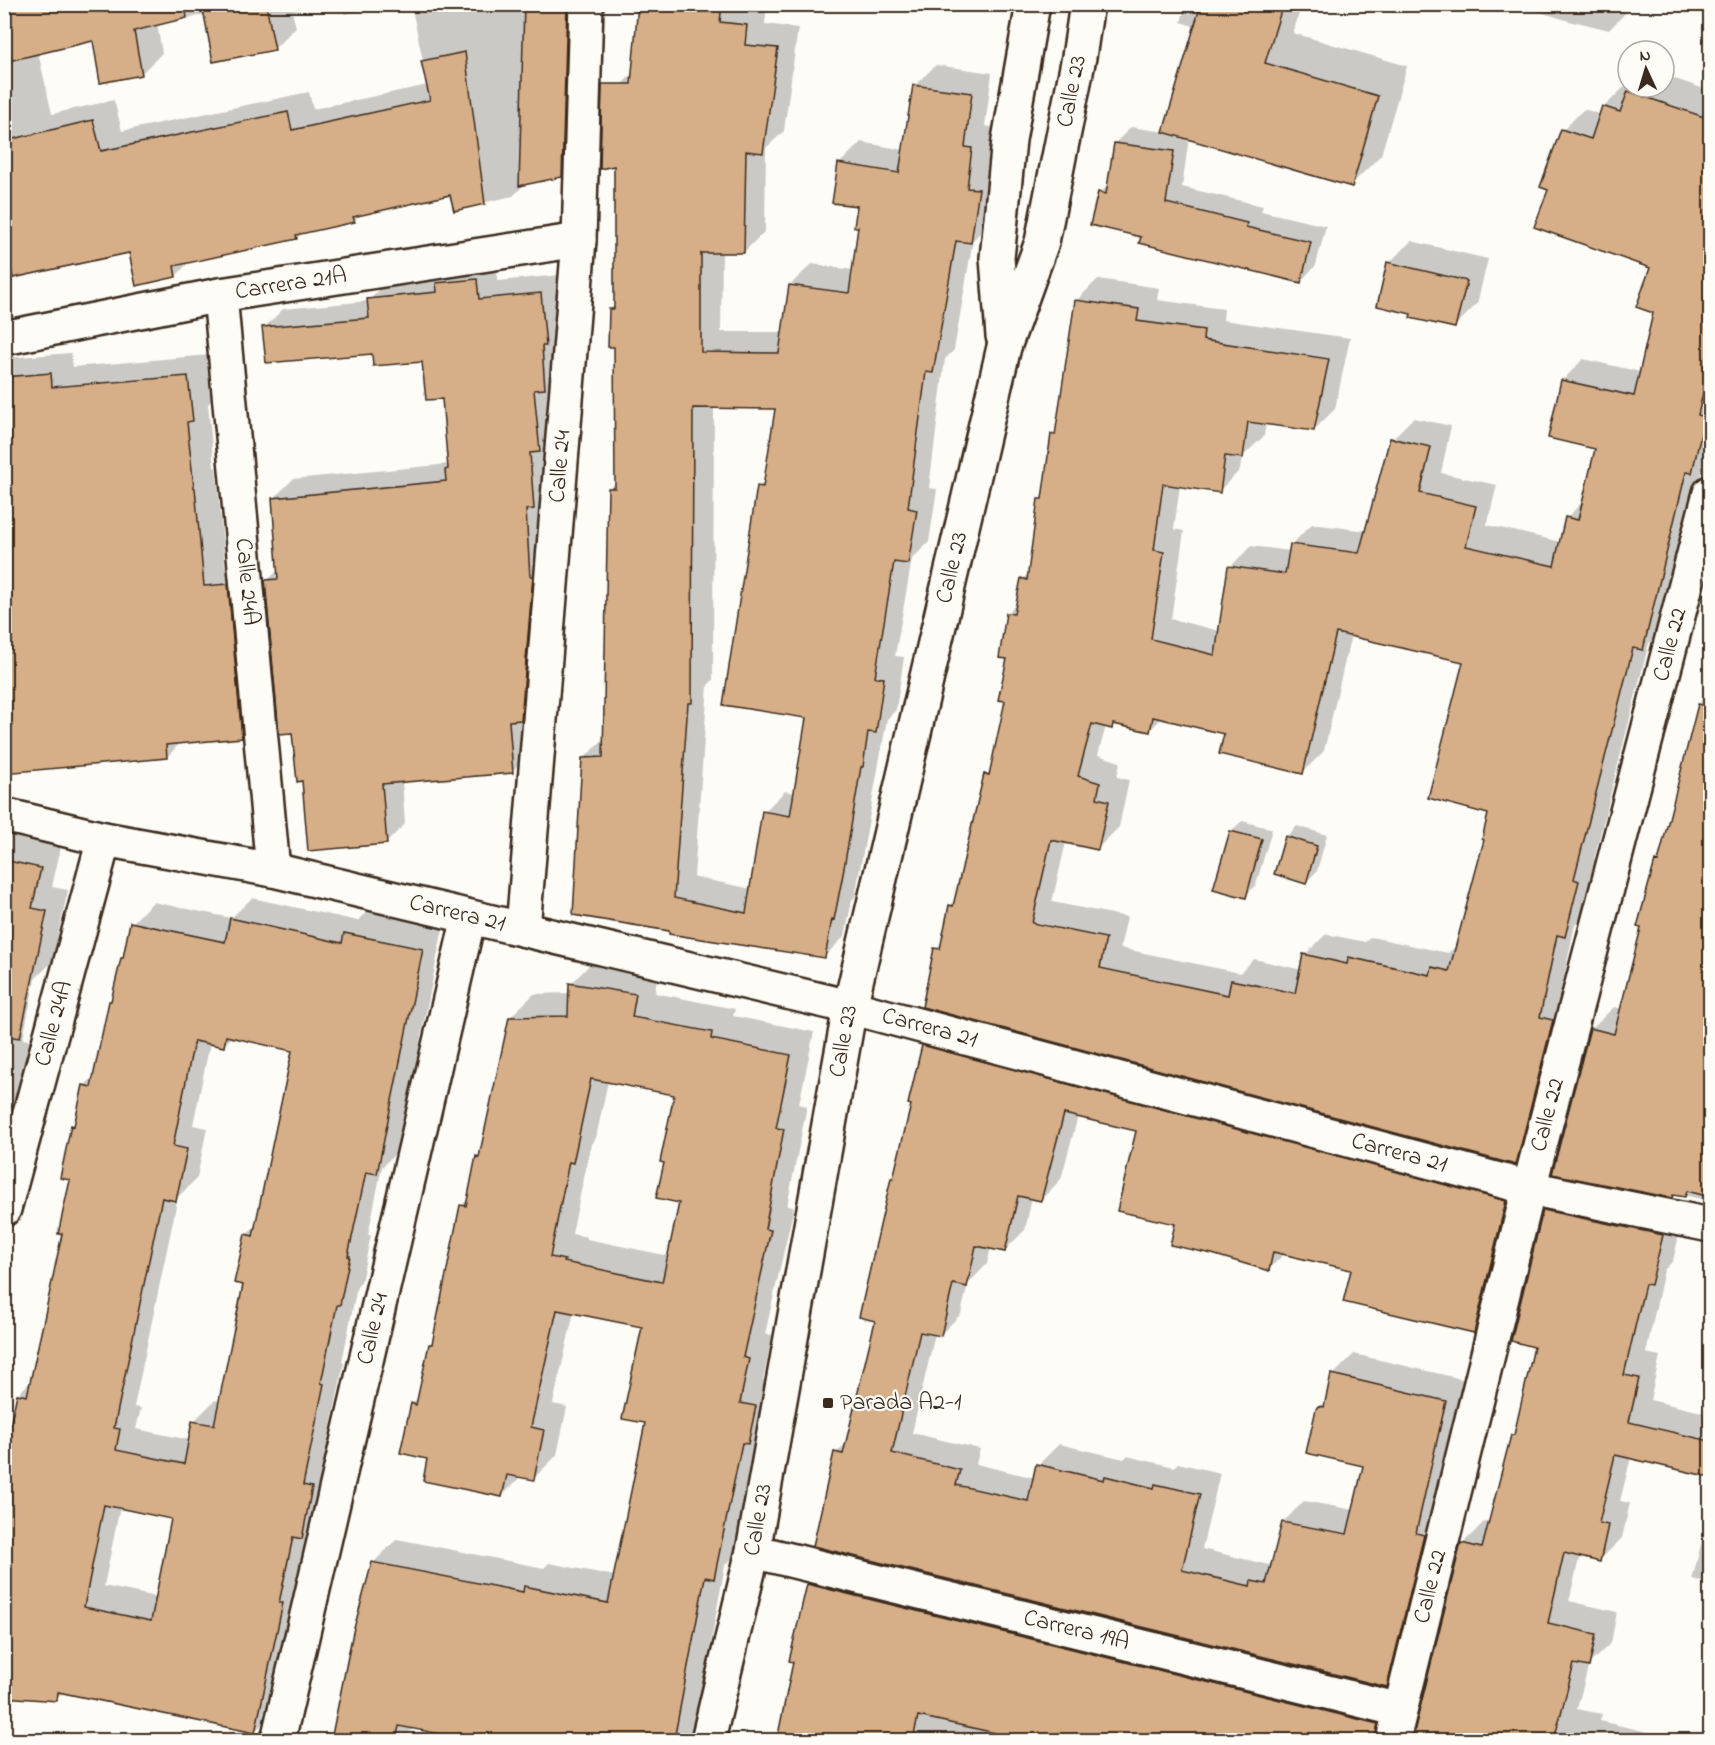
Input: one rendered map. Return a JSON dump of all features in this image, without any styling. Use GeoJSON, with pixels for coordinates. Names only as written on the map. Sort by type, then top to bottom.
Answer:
{"type":"FeatureCollection","features":[{"type":"Feature","properties":{"kind":"street","name":"Calle 24"},"geometry":{"type":"LineString","coordinates":[[523,929],[579,240],[586,4]]}},
{"type":"Feature","properties":{"kind":"street","name":"Calle 23"},"geometry":{"type":"LineString","coordinates":[[1004,347],[997,258],[1009,140],[1033,4]]}},
{"type":"Feature","properties":{"kind":"street","name":"Calle 23"},"geometry":{"type":"LineString","coordinates":[[708,1740],[753,1551],[850,1007],[1004,347],[1042,242],[1079,57],[1087,4]]}},
{"type":"Feature","properties":{"kind":"street","name":"Carrera 21A"},"geometry":{"type":"LineString","coordinates":[[4,338],[220,295],[579,240]]}},
{"type":"Feature","properties":{"kind":"street","name":"Calle 24A"},"geometry":{"type":"LineString","coordinates":[[220,295],[273,870]]}},
{"type":"Feature","properties":{"kind":"street","name":"Calle 22"},"geometry":{"type":"LineString","coordinates":[[1396,1725],[1529,1188],[1710,493]]}},
{"type":"Feature","properties":{"kind":"street","name":"Carrera 21"},"geometry":{"type":"LineString","coordinates":[[4,815],[104,839],[273,870],[850,1007],[1529,1188],[1710,1225]]}},
{"type":"Feature","properties":{"kind":"street","name":"Calle 24A"},"geometry":{"type":"LineString","coordinates":[[4,1209],[104,839]]}},
{"type":"Feature","properties":{"kind":"street","name":"Calle 24"},"geometry":{"type":"LineString","coordinates":[[278,1740],[469,918]]}},
{"type":"Feature","properties":{"kind":"street","name":"Carrera 19A"},"geometry":{"type":"LineString","coordinates":[[753,1551],[1396,1725]]}},
{"type":"Feature","properties":{"kind":"building"},"geometry":{"type":"Polygon","coordinates":[[[4,4],[185,4],[187,18],[134,31],[142,75],[100,83],[93,41],[4,62],[4,4]]]}},
{"type":"Feature","properties":{"kind":"building"},"geometry":{"type":"Polygon","coordinates":[[[202,4],[266,4],[275,50],[213,62],[202,4]]]}},
{"type":"Feature","properties":{"kind":"building"},"geometry":{"type":"Polygon","coordinates":[[[524,4],[567,4],[562,177],[519,186],[524,4]]]}},
{"type":"Feature","properties":{"kind":"building"},"geometry":{"type":"Polygon","coordinates":[[[638,4],[722,4],[720,22],[747,25],[745,45],[778,48],[763,153],[746,151],[744,253],[701,253],[701,352],[779,353],[789,285],[849,293],[858,227],[854,227],[857,206],[832,203],[838,163],[899,173],[913,85],[972,93],[965,147],[972,148],[967,188],[979,189],[971,243],[956,241],[933,373],[926,372],[908,508],[917,510],[908,564],[894,562],[875,677],[884,678],[876,733],[868,732],[843,874],[825,958],[669,934],[669,931],[573,915],[582,758],[603,757],[608,488],[615,488],[614,347],[608,347],[609,309],[614,309],[614,166],[600,169],[602,84],[631,84],[638,4]],[[693,408],[692,703],[688,703],[674,898],[746,913],[762,811],[790,816],[806,718],[723,705],[757,486],[763,487],[775,409],[693,408]]]}},
{"type":"Feature","properties":{"kind":"building"},"geometry":{"type":"Polygon","coordinates":[[[1201,4],[1283,4],[1265,63],[1378,96],[1352,187],[1163,132],[1201,4]]]}},
{"type":"Feature","properties":{"kind":"building"},"geometry":{"type":"Polygon","coordinates":[[[465,52],[485,204],[454,211],[450,195],[353,217],[355,222],[296,235],[297,239],[174,266],[176,277],[136,286],[129,253],[13,278],[4,238],[4,141],[93,120],[101,151],[288,112],[292,130],[430,100],[421,61],[465,52]]]}},
{"type":"Feature","properties":{"kind":"building"},"geometry":{"type":"Polygon","coordinates":[[[1625,99],[1651,99],[1710,119],[1710,362],[1698,415],[1705,417],[1692,473],[1686,472],[1643,650],[1633,648],[1574,879],[1579,881],[1565,937],[1557,935],[1540,1017],[1553,1020],[1516,1165],[922,1007],[934,948],[940,949],[949,905],[953,906],[984,774],[989,775],[1005,701],[998,700],[1007,659],[999,658],[1006,613],[1014,614],[1021,578],[1027,580],[1038,499],[1042,499],[1051,434],[1055,435],[1075,300],[1139,309],[1137,321],[1204,330],[1203,340],[1329,359],[1314,431],[1248,422],[1243,458],[1225,456],[1220,493],[1163,484],[1154,550],[1164,552],[1151,639],[1215,655],[1228,566],[1285,574],[1290,544],[1359,553],[1390,438],[1431,447],[1420,493],[1476,506],[1466,546],[1554,566],[1565,517],[1578,520],[1595,449],[1548,438],[1561,380],[1634,396],[1653,313],[1636,307],[1650,268],[1534,227],[1548,190],[1540,187],[1561,129],[1591,139],[1602,106],[1620,112],[1625,99]],[[1336,633],[1303,774],[1219,754],[1224,734],[1153,717],[1150,732],[1113,724],[1112,729],[1092,724],[1078,776],[1100,783],[1097,798],[1109,801],[1098,850],[1051,840],[1032,923],[1106,938],[1100,968],[1228,995],[1231,980],[1295,993],[1303,954],[1347,964],[1348,957],[1430,975],[1432,967],[1449,971],[1484,840],[1482,839],[1488,814],[1428,798],[1463,662],[1336,633]]]}},
{"type":"Feature","properties":{"kind":"building"},"geometry":{"type":"Polygon","coordinates":[[[1114,143],[1174,151],[1166,203],[1247,223],[1246,227],[1311,242],[1301,283],[1139,243],[1141,237],[1090,225],[1098,192],[1106,194],[1114,143]]]}},
{"type":"Feature","properties":{"kind":"building"},"geometry":{"type":"Polygon","coordinates":[[[1387,262],[1467,281],[1455,328],[1410,318],[1411,314],[1377,306],[1387,262]]]}},
{"type":"Feature","properties":{"kind":"building"},"geometry":{"type":"Polygon","coordinates":[[[477,279],[479,299],[541,293],[546,346],[542,346],[545,389],[534,390],[540,452],[530,453],[534,509],[526,510],[530,576],[533,576],[521,720],[509,721],[513,773],[382,784],[387,844],[308,851],[302,781],[297,782],[292,733],[279,734],[265,580],[278,579],[272,498],[446,481],[445,470],[448,469],[442,399],[426,400],[422,362],[373,366],[372,354],[266,363],[262,327],[369,318],[367,299],[437,292],[436,283],[477,279]]]}},
{"type":"Feature","properties":{"kind":"building"},"geometry":{"type":"Polygon","coordinates":[[[51,373],[52,387],[188,376],[193,421],[187,422],[204,586],[228,584],[242,738],[166,745],[167,758],[4,773],[4,377],[51,373]]]}},
{"type":"Feature","properties":{"kind":"building"},"geometry":{"type":"Polygon","coordinates":[[[1698,704],[1710,706],[1710,1197],[1687,1191],[1685,1197],[1673,1195],[1672,1198],[1552,1174],[1590,1028],[1614,1034],[1641,928],[1637,927],[1655,861],[1658,862],[1698,704]]]}},
{"type":"Feature","properties":{"kind":"building"},"geometry":{"type":"Polygon","coordinates":[[[1230,831],[1262,839],[1246,898],[1213,889],[1230,831]]]}},
{"type":"Feature","properties":{"kind":"building"},"geometry":{"type":"Polygon","coordinates":[[[1285,836],[1317,846],[1306,884],[1274,874],[1285,836]]]}},
{"type":"Feature","properties":{"kind":"building"},"geometry":{"type":"Polygon","coordinates":[[[4,860],[41,868],[32,908],[47,911],[20,1038],[4,1036],[4,860]]]}},
{"type":"Feature","properties":{"kind":"building"},"geometry":{"type":"Polygon","coordinates":[[[230,918],[342,943],[344,933],[423,949],[377,1174],[366,1172],[340,1305],[337,1305],[321,1383],[324,1384],[303,1485],[312,1487],[302,1539],[293,1537],[279,1603],[283,1603],[255,1733],[58,1692],[57,1701],[4,1697],[4,1453],[17,1394],[27,1396],[62,1234],[58,1234],[70,1180],[60,1178],[71,1125],[74,1126],[83,1085],[91,1087],[109,1001],[111,1001],[121,958],[123,958],[130,922],[225,942],[230,918]],[[226,1036],[224,1047],[194,1041],[173,1146],[187,1149],[176,1201],[162,1198],[114,1428],[120,1429],[116,1450],[184,1464],[192,1421],[214,1425],[243,1285],[234,1283],[245,1234],[253,1236],[292,1051],[226,1036]],[[104,1505],[84,1607],[151,1621],[171,1519],[104,1505]]]}},
{"type":"Feature","properties":{"kind":"building"},"geometry":{"type":"Polygon","coordinates":[[[569,983],[636,994],[632,1017],[712,1032],[711,1039],[791,1055],[776,1128],[784,1129],[765,1229],[771,1230],[743,1357],[749,1359],[740,1403],[756,1406],[748,1444],[742,1443],[714,1579],[705,1577],[674,1740],[472,1740],[399,1726],[396,1740],[331,1740],[353,1632],[372,1562],[523,1592],[524,1586],[608,1603],[645,1423],[622,1419],[642,1327],[557,1310],[531,1427],[544,1430],[534,1480],[507,1475],[502,1497],[423,1481],[427,1459],[400,1453],[411,1403],[416,1405],[429,1344],[432,1344],[460,1205],[466,1206],[476,1156],[479,1157],[509,1017],[568,1016],[569,983]],[[591,1079],[573,1163],[569,1162],[550,1257],[565,1260],[564,1262],[662,1282],[679,1203],[656,1198],[664,1163],[660,1162],[674,1095],[591,1079]]]}},
{"type":"Feature","properties":{"kind":"building"},"geometry":{"type":"Polygon","coordinates":[[[922,1045],[1506,1201],[1474,1333],[1343,1302],[1351,1270],[1273,1252],[1269,1271],[1212,1254],[1170,1245],[1175,1224],[1117,1211],[1136,1131],[1064,1114],[1041,1201],[1018,1196],[1005,1252],[976,1246],[967,1287],[953,1284],[941,1336],[920,1332],[892,1453],[960,1470],[956,1485],[1028,1501],[1036,1464],[1104,1480],[1105,1476],[1154,1488],[1155,1484],[1200,1494],[1182,1570],[1250,1586],[1251,1581],[1266,1584],[1282,1522],[1347,1534],[1363,1466],[1306,1453],[1316,1409],[1318,1406],[1324,1407],[1331,1374],[1446,1401],[1416,1533],[1424,1535],[1387,1687],[813,1546],[834,1452],[843,1454],[875,1321],[859,1317],[891,1178],[893,1178],[911,1105],[908,1104],[922,1045]]]}},
{"type":"Feature","properties":{"kind":"building"},"geometry":{"type":"Polygon","coordinates":[[[1543,1210],[1663,1235],[1651,1285],[1645,1284],[1624,1375],[1639,1378],[1629,1422],[1710,1441],[1710,1477],[1615,1455],[1599,1523],[1608,1525],[1600,1562],[1564,1553],[1548,1623],[1596,1634],[1589,1667],[1574,1664],[1554,1740],[1412,1740],[1461,1543],[1482,1548],[1511,1435],[1514,1435],[1534,1347],[1511,1341],[1543,1210]]]}},
{"type":"Feature","properties":{"kind":"building"},"geometry":{"type":"Polygon","coordinates":[[[807,1584],[1378,1724],[1375,1740],[1027,1740],[918,1716],[913,1740],[777,1740],[793,1662],[789,1661],[807,1584]]]}},
{"type":"Feature","properties":{"kind":"place","name":"Parada A2-1"},"geometry":{"type":"Point","coordinates":[828,1403]}}]}
